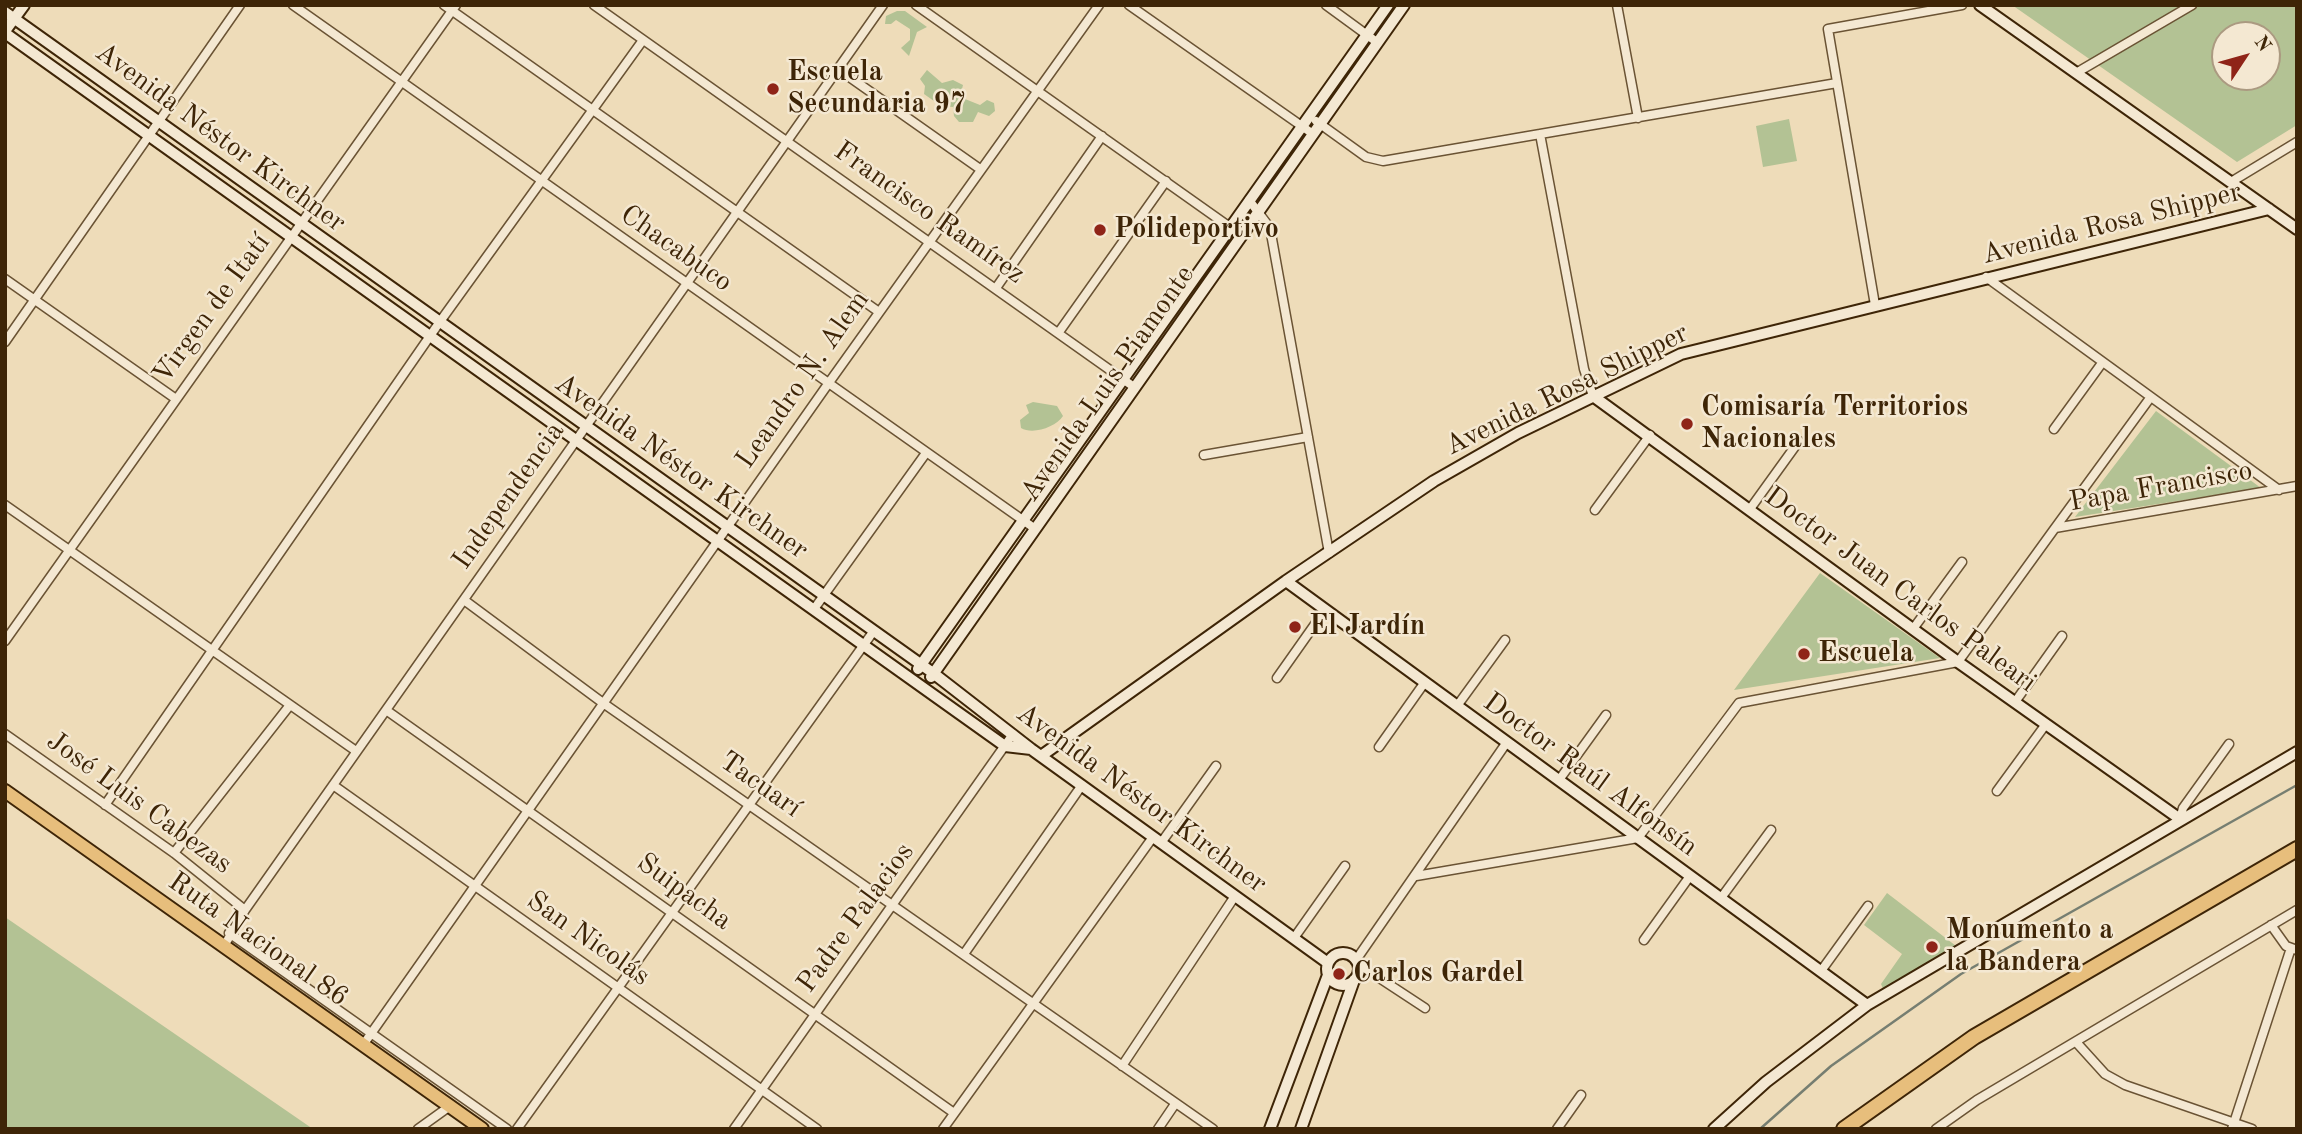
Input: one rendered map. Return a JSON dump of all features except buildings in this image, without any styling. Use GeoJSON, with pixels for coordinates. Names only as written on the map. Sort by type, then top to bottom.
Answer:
{"type":"FeatureCollection","features":[{"type":"Feature","properties":{"kind":"highway"},"geometry":{"type":"LineString","coordinates":[[1844,1129],[1974,1037],[2297,849]]}},
{"type":"Feature","properties":{"kind":"main road","name":"Ruta Nacional 86"},"geometry":{"type":"LineString","coordinates":[[5,791],[227,940],[363,1045],[482,1129]]}},
{"type":"Feature","properties":{"kind":"street"},"geometry":{"type":"LineString","coordinates":[[24,5],[8,11],[5,32],[1005,746],[1031,749]]}},
{"type":"Feature","properties":{"kind":"street"},"geometry":{"type":"LineString","coordinates":[[5,342],[240,5]]}},
{"type":"Feature","properties":{"kind":"street","name":"Chacabuco"},"geometry":{"type":"LineString","coordinates":[[293,5],[1034,528]]}},
{"type":"Feature","properties":{"kind":"street"},"geometry":{"type":"LineString","coordinates":[[444,5],[454,8],[594,111],[878,312]]}},
{"type":"Feature","properties":{"kind":"street","name":"Francisco Ramírez"},"geometry":{"type":"LineString","coordinates":[[594,5],[1134,387]]}},
{"type":"Feature","properties":{"kind":"street","name":"Independencia"},"geometry":{"type":"LineString","coordinates":[[227,940],[356,751],[884,5]]}},
{"type":"Feature","properties":{"kind":"street"},"geometry":{"type":"LineString","coordinates":[[916,5],[1241,235]]}},
{"type":"Feature","properties":{"kind":"street","name":"Leandro N. Alem"},"geometry":{"type":"LineString","coordinates":[[363,1045],[878,312],[1099,5]]}},
{"type":"Feature","properties":{"kind":"street"},"geometry":{"type":"LineString","coordinates":[[1129,5],[1313,134]]}},
{"type":"Feature","properties":{"kind":"street"},"geometry":{"type":"LineString","coordinates":[[1325,5],[1378,43]]}},
{"type":"Feature","properties":{"kind":"street","name":"Avenida Luis Piamonte"},"geometry":{"type":"LineString","coordinates":[[912,680],[920,665],[1388,5]]}},
{"type":"Feature","properties":{"kind":"street","name":"Avenida Luis Piamonte"},"geometry":{"type":"LineString","coordinates":[[924,688],[1404,5]]}},
{"type":"Feature","properties":{"kind":"street"},"geometry":{"type":"LineString","coordinates":[[1617,5],[1638,117]]}},
{"type":"Feature","properties":{"kind":"street"},"geometry":{"type":"LineString","coordinates":[[1875,306],[1828,29],[1962,5]]}},
{"type":"Feature","properties":{"kind":"street"},"geometry":{"type":"LineString","coordinates":[[1980,5],[2297,229]]}},
{"type":"Feature","properties":{"kind":"street"},"geometry":{"type":"LineString","coordinates":[[2076,73],[2192,5]]}},
{"type":"Feature","properties":{"kind":"street","name":"Virgen de Itatí"},"geometry":{"type":"LineString","coordinates":[[5,641],[454,8]]}},
{"type":"Feature","properties":{"kind":"street","name":"Avenida Néstor Kirchner"},"geometry":{"type":"LineString","coordinates":[[8,11],[439,323],[933,673],[1031,749],[1294,938],[1328,969]]}},
{"type":"Feature","properties":{"kind":"street"},"geometry":{"type":"LineString","coordinates":[[105,805],[210,649],[439,323],[643,40]]}},
{"type":"Feature","properties":{"kind":"street"},"geometry":{"type":"LineString","coordinates":[[838,69],[980,169]]}},
{"type":"Feature","properties":{"kind":"street"},"geometry":{"type":"LineString","coordinates":[[1310,116],[1366,157],[1383,161],[1837,83]]}},
{"type":"Feature","properties":{"kind":"street"},"geometry":{"type":"LineString","coordinates":[[1539,134],[1584,369],[1594,396]]}},
{"type":"Feature","properties":{"kind":"street"},"geometry":{"type":"LineString","coordinates":[[996,288],[1102,136]]}},
{"type":"Feature","properties":{"kind":"street"},"geometry":{"type":"LineString","coordinates":[[2231,182],[2297,142]]}},
{"type":"Feature","properties":{"kind":"street"},"geometry":{"type":"LineString","coordinates":[[1059,332],[1166,181]]}},
{"type":"Feature","properties":{"kind":"street"},"geometry":{"type":"LineString","coordinates":[[1250,200],[1270,228],[1329,553]]}},
{"type":"Feature","properties":{"kind":"street","name":"Avenida Rosa Shipper"},"geometry":{"type":"LineString","coordinates":[[1041,756],[1286,581],[1434,481],[1493,446],[1688,351],[2269,209]]}},
{"type":"Feature","properties":{"kind":"street"},"geometry":{"type":"LineString","coordinates":[[1986,277],[2278,490]]}},
{"type":"Feature","properties":{"kind":"street"},"geometry":{"type":"LineString","coordinates":[[5,279],[176,399]]}},
{"type":"Feature","properties":{"kind":"street"},"geometry":{"type":"LineString","coordinates":[[2054,429],[2102,363]]}},
{"type":"Feature","properties":{"kind":"street","name":"Doctor Juan Carlos Paleari"},"geometry":{"type":"LineString","coordinates":[[1594,396],[1958,662],[2180,819]]}},
{"type":"Feature","properties":{"kind":"street"},"geometry":{"type":"LineString","coordinates":[[2055,528],[2150,398]]}},
{"type":"Feature","properties":{"kind":"street"},"geometry":{"type":"LineString","coordinates":[[1595,510],[1650,435]]}},
{"type":"Feature","properties":{"kind":"street"},"geometry":{"type":"LineString","coordinates":[[1204,455],[1308,437]]}},
{"type":"Feature","properties":{"kind":"street"},"geometry":{"type":"LineString","coordinates":[[1750,509],[1799,442]]}},
{"type":"Feature","properties":{"kind":"street"},"geometry":{"type":"LineString","coordinates":[[814,610],[926,453]]}},
{"type":"Feature","properties":{"kind":"street","name":"Papa Francisco"},"geometry":{"type":"LineString","coordinates":[[1958,662],[2055,528],[2293,487],[2297,478]]}},
{"type":"Feature","properties":{"kind":"street"},"geometry":{"type":"LineString","coordinates":[[5,505],[356,751]]}},
{"type":"Feature","properties":{"kind":"street"},"geometry":{"type":"LineString","coordinates":[[1913,629],[1962,562]]}},
{"type":"Feature","properties":{"kind":"street","name":"Doctor Raúl Alfonsín"},"geometry":{"type":"LineString","coordinates":[[1286,581],[1867,1005]]}},
{"type":"Feature","properties":{"kind":"street","name":"Tacuarí"},"geometry":{"type":"LineString","coordinates":[[464,600],[603,703],[1035,1001],[1213,1129]]}},
{"type":"Feature","properties":{"kind":"street"},"geometry":{"type":"LineString","coordinates":[[1277,678],[1325,610]]}},
{"type":"Feature","properties":{"kind":"street"},"geometry":{"type":"LineString","coordinates":[[517,1129],[873,632]]}},
{"type":"Feature","properties":{"kind":"street"},"geometry":{"type":"LineString","coordinates":[[2015,702],[2062,636]]}},
{"type":"Feature","properties":{"kind":"street"},"geometry":{"type":"LineString","coordinates":[[1457,706],[1505,640]]}},
{"type":"Feature","properties":{"kind":"street"},"geometry":{"type":"LineString","coordinates":[[1416,876],[1638,838],[1738,703],[1958,662]]}},
{"type":"Feature","properties":{"kind":"street"},"geometry":{"type":"LineString","coordinates":[[1378,747],[1425,682]]}},
{"type":"Feature","properties":{"kind":"street"},"geometry":{"type":"LineString","coordinates":[[174,853],[290,705]]}},
{"type":"Feature","properties":{"kind":"street","name":"Suipacha"},"geometry":{"type":"LineString","coordinates":[[386,710],[954,1113]]}},
{"type":"Feature","properties":{"kind":"street"},"geometry":{"type":"LineString","coordinates":[[1559,780],[1606,715]]}},
{"type":"Feature","properties":{"kind":"street"},"geometry":{"type":"LineString","coordinates":[[1997,791],[2046,724]]}},
{"type":"Feature","properties":{"kind":"street","name":"José Luis Cabezas"},"geometry":{"type":"LineString","coordinates":[[5,734],[174,853],[245,910]]}},
{"type":"Feature","properties":{"kind":"street","name":"Padre Palacios"},"geometry":{"type":"LineString","coordinates":[[734,1129],[1013,734]]}},
{"type":"Feature","properties":{"kind":"street"},"geometry":{"type":"LineString","coordinates":[[1301,1129],[1354,980],[1357,962],[1507,742]]}},
{"type":"Feature","properties":{"kind":"street"},"geometry":{"type":"LineString","coordinates":[[2180,819],[2183,808],[2229,744]]}},
{"type":"Feature","properties":{"kind":"street"},"geometry":{"type":"LineString","coordinates":[[1714,1129],[1775,1074],[1867,1005],[2297,752]]}},
{"type":"Feature","properties":{"kind":"street"},"geometry":{"type":"LineString","coordinates":[[943,1129],[1035,1001],[1216,766]]}},
{"type":"Feature","properties":{"kind":"street","name":"San Nicolás"},"geometry":{"type":"LineString","coordinates":[[333,785],[817,1129]]}},
{"type":"Feature","properties":{"kind":"street"},"geometry":{"type":"LineString","coordinates":[[964,954],[1082,785]]}},
{"type":"Feature","properties":{"kind":"street"},"geometry":{"type":"LineString","coordinates":[[1721,898],[1771,830]]}},
{"type":"Feature","properties":{"kind":"street"},"geometry":{"type":"LineString","coordinates":[[1294,938],[1345,866]]}},
{"type":"Feature","properties":{"kind":"street"},"geometry":{"type":"LineString","coordinates":[[1644,940],[1690,876]]}},
{"type":"Feature","properties":{"kind":"street"},"geometry":{"type":"LineString","coordinates":[[1122,1066],[1235,896]]}},
{"type":"Feature","properties":{"kind":"street"},"geometry":{"type":"LineString","coordinates":[[1821,971],[1868,906]]}},
{"type":"Feature","properties":{"kind":"street"},"geometry":{"type":"LineString","coordinates":[[1936,1129],[1977,1100],[2297,910]]}},
{"type":"Feature","properties":{"kind":"street"},"geometry":{"type":"LineString","coordinates":[[2233,1126],[2294,949],[2286,946],[2271,925]]}},
{"type":"Feature","properties":{"kind":"street"},"geometry":{"type":"LineString","coordinates":[[227,940],[371,1033],[507,1129]]}},
{"type":"Feature","properties":{"kind":"street"},"geometry":{"type":"LineString","coordinates":[[1270,1129],[1328,969],[1339,953],[1349,954],[1425,1008]]}},
{"type":"Feature","properties":{"kind":"street"},"geometry":{"type":"LineString","coordinates":[[1328,969],[1340,985],[1354,980]]}},
{"type":"Feature","properties":{"kind":"street"},"geometry":{"type":"LineString","coordinates":[[2076,1042],[2105,1074],[2125,1085],[2233,1126],[2252,1129]]}},
{"type":"Feature","properties":{"kind":"street"},"geometry":{"type":"LineString","coordinates":[[1557,1129],[1581,1095]]}},
{"type":"Feature","properties":{"kind":"street"},"geometry":{"type":"LineString","coordinates":[[1158,1129],[1175,1104]]}},
{"type":"Feature","properties":{"kind":"street"},"geometry":{"type":"LineString","coordinates":[[418,1129],[450,1106]]}},
{"type":"Feature","properties":{"kind":"green space"},"geometry":{"type":"Polygon","coordinates":[[[2012,5],[2297,5],[2297,125],[2237,162],[2012,5]]]}},
{"type":"Feature","properties":{"kind":"green space"},"geometry":{"type":"Polygon","coordinates":[[[905,11],[927,27],[917,32],[909,56],[901,48],[910,40],[910,29],[896,20],[885,24],[886,16],[905,11]]]}},
{"type":"Feature","properties":{"kind":"green space"},"geometry":{"type":"Polygon","coordinates":[[[927,70],[942,83],[953,80],[963,85],[961,93],[965,99],[980,105],[987,100],[994,103],[995,111],[989,116],[978,112],[973,122],[959,122],[954,116],[953,107],[941,106],[924,94],[925,86],[920,79],[927,70]]]}},
{"type":"Feature","properties":{"kind":"green space"},"geometry":{"type":"Polygon","coordinates":[[[1789,119],[1797,161],[1763,167],[1756,126],[1789,119]]]}},
{"type":"Feature","properties":{"kind":"green space"},"geometry":{"type":"Polygon","coordinates":[[[1033,402],[1057,406],[1063,416],[1044,429],[1032,431],[1021,428],[1020,420],[1029,413],[1026,405],[1033,402]]]}},
{"type":"Feature","properties":{"kind":"green space"},"geometry":{"type":"Polygon","coordinates":[[[2156,411],[2261,488],[2075,517],[2156,411]]]}},
{"type":"Feature","properties":{"kind":"green space"},"geometry":{"type":"Polygon","coordinates":[[[1820,573],[1940,658],[1734,690],[1820,573]]]}},
{"type":"Feature","properties":{"kind":"green space"},"geometry":{"type":"Polygon","coordinates":[[[1887,893],[1956,946],[1884,991],[1881,984],[1902,954],[1864,925],[1887,893]]]}},
{"type":"Feature","properties":{"kind":"green space"},"geometry":{"type":"Polygon","coordinates":[[[5,917],[313,1129],[5,1129],[5,917]]]}},
{"type":"Feature","properties":{"kind":"waterway"},"geometry":{"type":"LineString","coordinates":[[1760,1129],[1831,1066],[1961,974],[2297,785]]}},
{"type":"Feature","properties":{"kind":"place","name":"Escuela Secundaria 97"},"geometry":{"type":"Point","coordinates":[773,89]}},
{"type":"Feature","properties":{"kind":"place","name":"Polideportivo"},"geometry":{"type":"Point","coordinates":[1100,230]}},
{"type":"Feature","properties":{"kind":"place","name":"Comisaría Territorios Nacionales"},"geometry":{"type":"Point","coordinates":[1687,424]}},
{"type":"Feature","properties":{"kind":"place","name":"El Jardín"},"geometry":{"type":"Point","coordinates":[1295,627]}},
{"type":"Feature","properties":{"kind":"place","name":"Escuela"},"geometry":{"type":"Point","coordinates":[1804,654]}},
{"type":"Feature","properties":{"kind":"place","name":"Monumento a la Bandera"},"geometry":{"type":"Point","coordinates":[1932,947]}},
{"type":"Feature","properties":{"kind":"place","name":"Carlos Gardel"},"geometry":{"type":"Point","coordinates":[1339,974]}}]}
